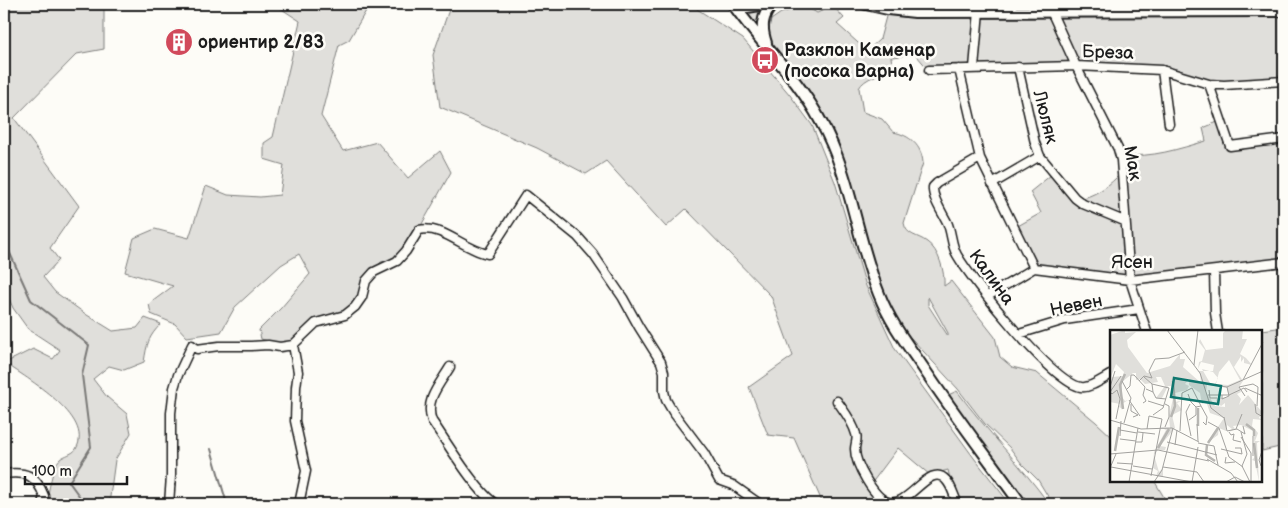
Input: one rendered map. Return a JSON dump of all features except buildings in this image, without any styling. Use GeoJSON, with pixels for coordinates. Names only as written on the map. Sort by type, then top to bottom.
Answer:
{"type":"FeatureCollection","features":[{"type":"Feature","properties":{"kind":"street"},"geometry":{"type":"LineString","coordinates":[[733,4],[747,8],[769,4]]}},
{"type":"Feature","properties":{"kind":"street"},"geometry":{"type":"LineString","coordinates":[[733,4],[802,91],[823,124],[838,159],[879,294],[888,314],[942,396],[1021,504]]}},
{"type":"Feature","properties":{"kind":"street"},"geometry":{"type":"LineString","coordinates":[[743,18],[769,4]]}},
{"type":"Feature","properties":{"kind":"street"},"geometry":{"type":"LineString","coordinates":[[768,49],[762,26],[769,4]]}},
{"type":"Feature","properties":{"kind":"street"},"geometry":{"type":"LineString","coordinates":[[866,4],[908,11],[1284,11]]}},
{"type":"Feature","properties":{"kind":"street"},"geometry":{"type":"LineString","coordinates":[[974,68],[979,11]]}},
{"type":"Feature","properties":{"kind":"street","name":"Мак"},"geometry":{"type":"LineString","coordinates":[[1052,11],[1076,66],[1118,149],[1121,160],[1124,221],[1130,280],[1146,330]]}},
{"type":"Feature","properties":{"kind":"street","name":"Бреза"},"geometry":{"type":"LineString","coordinates":[[929,70],[1076,66],[1162,70],[1209,84],[1224,85],[1284,80]]}},
{"type":"Feature","properties":{"kind":"street","name":"Люляк"},"geometry":{"type":"LineString","coordinates":[[1018,67],[1035,143],[1040,156],[1075,198],[1083,204],[1124,221]]}},
{"type":"Feature","properties":{"kind":"street"},"geometry":{"type":"LineString","coordinates":[[959,69],[980,158],[1034,268],[988,296]]}},
{"type":"Feature","properties":{"kind":"street"},"geometry":{"type":"LineString","coordinates":[[1162,70],[1169,124]]}},
{"type":"Feature","properties":{"kind":"street"},"geometry":{"type":"LineString","coordinates":[[1209,84],[1230,146],[1284,139]]}},
{"type":"Feature","properties":{"kind":"street"},"geometry":{"type":"LineString","coordinates":[[992,184],[1040,156]]}},
{"type":"Feature","properties":{"kind":"street","name":"Калина"},"geometry":{"type":"LineString","coordinates":[[980,158],[933,187],[933,191],[950,229],[956,253],[1002,316],[1048,366],[1080,387],[1086,387],[1110,375]]}},
{"type":"Feature","properties":{"kind":"street"},"geometry":{"type":"LineString","coordinates":[[169,504],[171,413],[174,388],[192,345],[197,349],[219,346],[268,344],[280,347],[293,345],[316,323],[345,315],[355,307],[362,297],[366,281],[374,272],[397,261],[406,251],[419,230],[427,228],[441,232],[474,250],[488,254],[526,195],[578,237],[593,254],[623,298],[661,362],[664,372],[666,400],[704,453],[719,480],[733,486],[760,504]]}},
{"type":"Feature","properties":{"kind":"street","name":"Ясен"},"geometry":{"type":"LineString","coordinates":[[1034,268],[1130,280],[1284,262]]}},
{"type":"Feature","properties":{"kind":"street"},"geometry":{"type":"LineString","coordinates":[[1214,271],[1215,313],[1218,330]]}},
{"type":"Feature","properties":{"kind":"street","name":"Невен"},"geometry":{"type":"LineString","coordinates":[[1019,334],[1065,320],[1139,308]]}},
{"type":"Feature","properties":{"kind":"street"},"geometry":{"type":"LineString","coordinates":[[293,345],[298,372],[296,421],[306,471],[299,504]]}},
{"type":"Feature","properties":{"kind":"street"},"geometry":{"type":"LineString","coordinates":[[450,367],[429,403],[428,412],[432,421],[475,483],[485,496],[496,504]]}},
{"type":"Feature","properties":{"kind":"street"},"geometry":{"type":"LineString","coordinates":[[837,401],[857,436],[854,451],[865,478],[877,496],[887,502],[895,503],[901,501],[927,479],[936,475],[942,476],[948,482],[958,504]]}},
{"type":"Feature","properties":{"kind":"street"},"geometry":{"type":"LineString","coordinates":[[4,474],[14,473],[31,476],[38,482],[44,496],[42,504]]}},
{"type":"Feature","properties":{"kind":"shaded area"},"geometry":{"type":"Polygon","coordinates":[[[4,4],[104,4],[104,49],[77,54],[14,118],[79,206],[50,248],[59,260],[43,277],[55,292],[113,331],[137,328],[145,318],[161,324],[149,341],[144,362],[124,370],[109,366],[93,379],[107,397],[127,414],[131,433],[115,460],[109,504],[46,503],[57,462],[76,449],[79,437],[76,424],[56,400],[5,363],[33,349],[53,359],[60,350],[28,329],[13,308],[4,287],[4,4]]]}},
{"type":"Feature","properties":{"kind":"shaded area"},"geometry":{"type":"Polygon","coordinates":[[[274,4],[370,4],[349,40],[339,45],[321,116],[343,151],[377,142],[408,178],[440,151],[451,172],[418,231],[399,258],[381,262],[367,277],[357,302],[339,314],[320,317],[288,346],[261,339],[259,330],[310,274],[299,254],[281,265],[235,307],[221,332],[187,337],[175,324],[151,314],[149,304],[173,286],[125,272],[134,238],[155,229],[189,238],[206,186],[228,195],[260,197],[280,195],[284,165],[264,159],[264,143],[273,137],[300,21],[274,4]]]}},
{"type":"Feature","properties":{"kind":"shaded area"},"geometry":{"type":"Polygon","coordinates":[[[451,4],[693,4],[697,9],[743,39],[790,95],[812,125],[835,182],[866,286],[895,349],[974,458],[1010,504],[957,504],[948,470],[930,475],[898,448],[868,488],[880,504],[823,504],[794,438],[768,435],[749,387],[793,356],[771,296],[686,209],[666,227],[606,161],[586,174],[537,148],[440,107],[433,55],[451,4]]]}},
{"type":"Feature","properties":{"kind":"shaded area"},"geometry":{"type":"Polygon","coordinates":[[[766,4],[768,49],[741,7],[766,4]]]}},
{"type":"Feature","properties":{"kind":"shaded area"},"geometry":{"type":"Polygon","coordinates":[[[876,4],[966,4],[963,8],[934,9],[876,4]]]}},
{"type":"Feature","properties":{"kind":"shaded area"},"geometry":{"type":"Polygon","coordinates":[[[983,4],[1284,4],[1284,8],[986,7],[983,4]]]}},
{"type":"Feature","properties":{"kind":"shaded area"},"geometry":{"type":"Polygon","coordinates":[[[805,6],[817,13],[833,6],[844,18],[837,24],[867,51],[880,39],[888,9],[1284,11],[1284,79],[1209,84],[1158,69],[929,70],[910,48],[902,56],[891,57],[893,71],[865,81],[859,88],[863,112],[882,119],[893,132],[899,133],[914,142],[920,151],[923,163],[904,223],[910,233],[927,242],[935,250],[942,268],[944,286],[951,281],[995,337],[1000,357],[1012,367],[1037,373],[1110,435],[1110,483],[1156,483],[1168,504],[1052,503],[1038,480],[1022,464],[1010,448],[985,424],[958,389],[900,326],[876,275],[839,151],[805,84],[773,47],[768,33],[771,20],[781,13],[805,6]],[[928,297],[928,305],[948,336],[948,333],[928,297]]]}},
{"type":"Feature","properties":{"kind":"shaded area"},"geometry":{"type":"Polygon","coordinates":[[[1220,121],[1228,146],[1284,141],[1284,260],[1127,278],[1036,266],[1016,227],[1041,213],[1030,192],[1051,175],[1074,200],[1082,199],[1107,186],[1123,171],[1123,155],[1155,154],[1206,141],[1203,128],[1220,121]]]}},
{"type":"Feature","properties":{"kind":"shaded area"},"geometry":{"type":"Polygon","coordinates":[[[1284,327],[1284,446],[1263,451],[1263,330],[1284,327]]]}},
{"type":"Feature","properties":{"kind":"shaded area"},"geometry":{"type":"Polygon","coordinates":[[[957,391],[1049,504],[1025,504],[944,397],[957,391]]]}},
{"type":"Feature","properties":{"kind":"waterway"},"geometry":{"type":"LineString","coordinates":[[4,240],[31,300],[89,345],[82,375],[91,447],[69,482],[85,504]]}},
{"type":"Feature","properties":{"kind":"waterway"},"geometry":{"type":"LineString","coordinates":[[211,449],[227,504]]}},
{"type":"Feature","properties":{"kind":"place","name":"ориентир 2/83"},"geometry":{"type":"Point","coordinates":[179,42]}},
{"type":"Feature","properties":{"kind":"place","name":"Разклон Каменар (посока Варна)"},"geometry":{"type":"Point","coordinates":[765,60]}}]}
